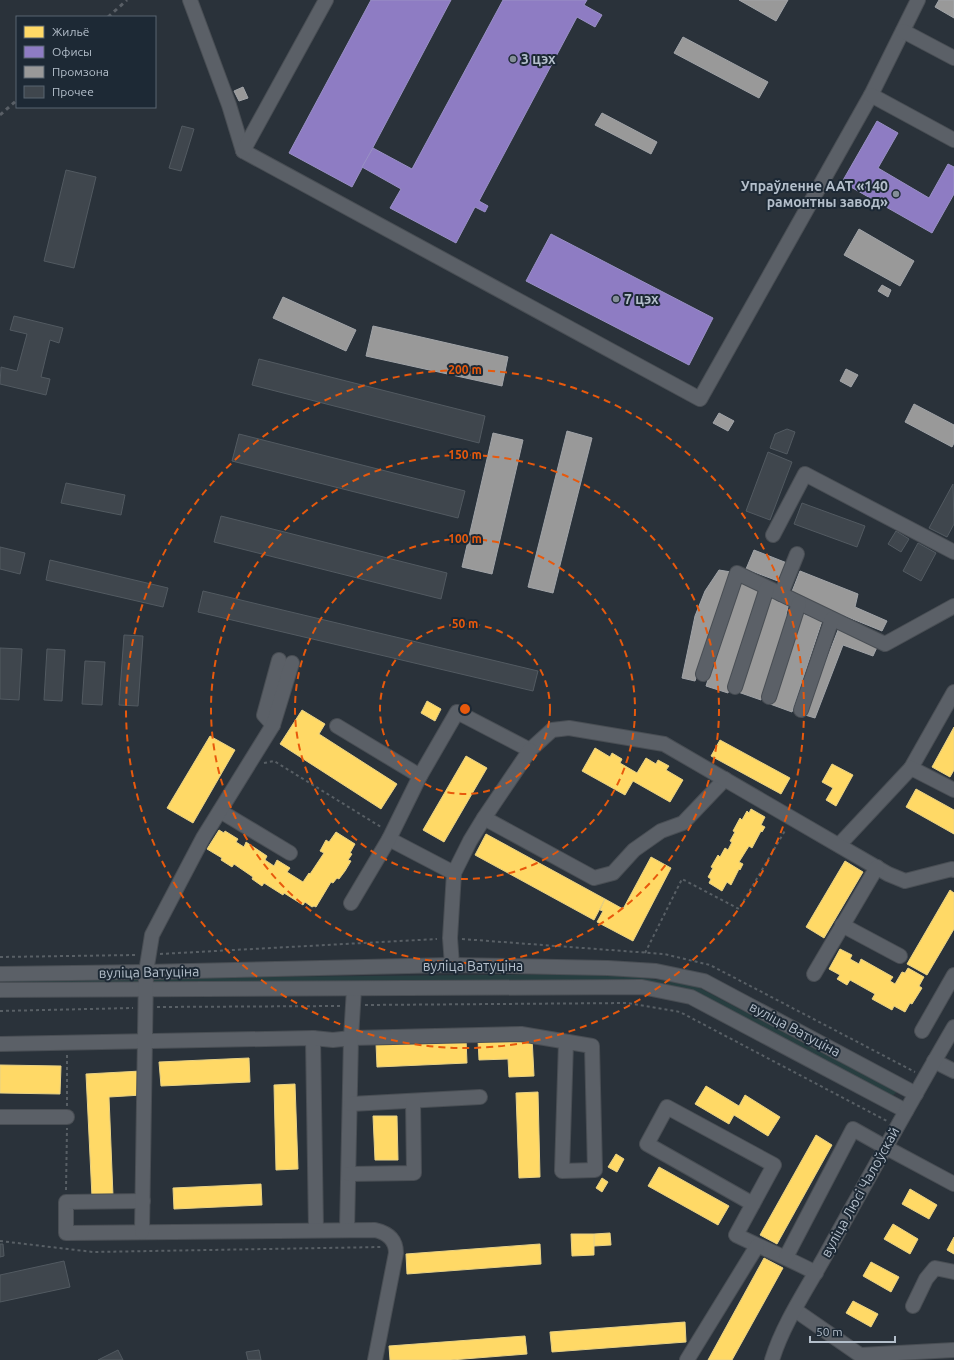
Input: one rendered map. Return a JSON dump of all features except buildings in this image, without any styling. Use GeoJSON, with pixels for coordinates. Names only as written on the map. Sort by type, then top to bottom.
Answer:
{"type":"FeatureCollection","features":[{"type":"Feature","properties":{"kind":"street"},"geometry":{"type":"LineString","coordinates":[[190,0],[229,105],[243,151],[700,400],[871,95],[918,0]]}},
{"type":"Feature","properties":{"kind":"street"},"geometry":{"type":"LineString","coordinates":[[243,151],[326,0]]}},
{"type":"Feature","properties":{"kind":"street"},"geometry":{"type":"LineString","coordinates":[[903,31],[954,58]]}},
{"type":"Feature","properties":{"kind":"street"},"geometry":{"type":"LineString","coordinates":[[871,95],[954,140]]}},
{"type":"Feature","properties":{"kind":"street"},"geometry":{"type":"LineString","coordinates":[[773,535],[805,474],[954,552]]}},
{"type":"Feature","properties":{"kind":"street"},"geometry":{"type":"LineString","coordinates":[[781,594],[797,554]]}},
{"type":"Feature","properties":{"kind":"street"},"geometry":{"type":"LineString","coordinates":[[703,674],[737,573],[885,644],[954,606]]}},
{"type":"Feature","properties":{"kind":"street"},"geometry":{"type":"LineString","coordinates":[[735,687],[767,588]]}},
{"type":"Feature","properties":{"kind":"street"},"geometry":{"type":"LineString","coordinates":[[769,697],[799,603]]}},
{"type":"Feature","properties":{"kind":"street"},"geometry":{"type":"LineString","coordinates":[[801,710],[832,619]]}},
{"type":"Feature","properties":{"kind":"street"},"geometry":{"type":"LineString","coordinates":[[142,1232],[147,989],[146,972],[152,935],[203,838],[273,725],[286,662]]}},
{"type":"Feature","properties":{"kind":"street"},"geometry":{"type":"LineString","coordinates":[[839,845],[911,768],[954,692]]}},
{"type":"Feature","properties":{"kind":"street"},"geometry":{"type":"LineString","coordinates":[[350,903],[391,836],[420,776],[457,712],[530,750]]}},
{"type":"Feature","properties":{"kind":"street"},"geometry":{"type":"LineString","coordinates":[[337,726],[420,776]]}},
{"type":"Feature","properties":{"kind":"street"},"geometry":{"type":"LineString","coordinates":[[452,965],[450,938],[454,873],[470,841],[484,818],[530,750],[552,730],[569,728],[664,744],[877,867],[905,881],[952,869],[954,870]]}},
{"type":"Feature","properties":{"kind":"street"},"geometry":{"type":"LineString","coordinates":[[911,768],[954,790]]}},
{"type":"Feature","properties":{"kind":"street"},"geometry":{"type":"LineString","coordinates":[[484,818],[594,878],[613,873],[634,850],[661,831],[683,823],[725,779]]}},
{"type":"Feature","properties":{"kind":"street"},"geometry":{"type":"LineString","coordinates":[[220,811],[290,853]]}},
{"type":"Feature","properties":{"kind":"street"},"geometry":{"type":"LineString","coordinates":[[391,836],[454,873]]}},
{"type":"Feature","properties":{"kind":"street"},"geometry":{"type":"LineString","coordinates":[[814,974],[877,867]]}},
{"type":"Feature","properties":{"kind":"street"},"geometry":{"type":"LineString","coordinates":[[842,925],[900,956]]}},
{"type":"Feature","properties":{"kind":"street","name":"вуліца Ватуціна"},"geometry":{"type":"LineString","coordinates":[[0,974],[452,965],[608,968],[656,971],[704,981],[916,1094]]}},
{"type":"Feature","properties":{"kind":"street"},"geometry":{"type":"LineString","coordinates":[[922,1031],[954,975]]}},
{"type":"Feature","properties":{"kind":"street","name":"вуліца Ватуціна"},"geometry":{"type":"LineString","coordinates":[[0,990],[642,987],[691,997],[906,1111]]}},
{"type":"Feature","properties":{"kind":"street"},"geometry":{"type":"LineString","coordinates":[[347,1230],[351,1104],[351,1038],[354,989]]}},
{"type":"Feature","properties":{"kind":"street","name":"вуліца Люсі Чалоўскай"},"geometry":{"type":"LineString","coordinates":[[772,1360],[776,1348],[795,1310],[885,1147],[954,1027]]}},
{"type":"Feature","properties":{"kind":"street"},"geometry":{"type":"LineString","coordinates":[[0,1044],[313,1038],[333,1040],[351,1038],[521,1034],[592,1046],[594,1170],[562,1171],[566,1042]]}},
{"type":"Feature","properties":{"kind":"street"},"geometry":{"type":"LineString","coordinates":[[313,1038],[316,1230]]}},
{"type":"Feature","properties":{"kind":"street"},"geometry":{"type":"LineString","coordinates":[[934,1061],[954,1071]]}},
{"type":"Feature","properties":{"kind":"street"},"geometry":{"type":"LineString","coordinates":[[351,1104],[480,1097]]}},
{"type":"Feature","properties":{"kind":"street"},"geometry":{"type":"LineString","coordinates":[[349,1174],[414,1172],[413,1100]]}},
{"type":"Feature","properties":{"kind":"street"},"geometry":{"type":"LineString","coordinates":[[753,1204],[647,1144],[667,1107],[774,1165],[753,1204],[736,1235],[757,1246],[786,1257],[816,1273]]}},
{"type":"Feature","properties":{"kind":"street"},"geometry":{"type":"LineString","coordinates":[[0,1117],[67,1117]]}},
{"type":"Feature","properties":{"kind":"street"},"geometry":{"type":"LineString","coordinates":[[786,1257],[853,1128],[954,1184]]}},
{"type":"Feature","properties":{"kind":"street"},"geometry":{"type":"LineString","coordinates":[[143,1201],[66,1202],[66,1233],[376,1230],[383,1231],[389,1235],[396,1246],[396,1254],[375,1360]]}},
{"type":"Feature","properties":{"kind":"street"},"geometry":{"type":"LineString","coordinates":[[687,1360],[757,1246]]}},
{"type":"Feature","properties":{"kind":"street"},"geometry":{"type":"LineString","coordinates":[[913,1306],[926,1279],[935,1268],[954,1272]]}},
{"type":"Feature","properties":{"kind":"street"},"geometry":{"type":"LineString","coordinates":[[795,1310],[860,1355],[954,1350]]}},
{"type":"Feature","properties":{"kind":"path"},"geometry":{"type":"LineString","coordinates":[[249,764],[274,761],[379,826],[391,836]]}},
{"type":"Feature","properties":{"kind":"path"},"geometry":{"type":"LineString","coordinates":[[645,952],[682,879],[739,909],[792,818]]}},
{"type":"Feature","properties":{"kind":"path"},"geometry":{"type":"LineString","coordinates":[[0,1241],[93,1252],[396,1246]]}},
{"type":"Feature","properties":{"kind":"green space"},"geometry":{"type":"Polygon","coordinates":[[[613,974],[694,985],[897,1092],[892,1096],[690,990],[613,980],[0,984],[0,979],[613,974]]]}},
{"type":"Feature","properties":{"kind":"railway"},"geometry":{"type":"LineString","coordinates":[[109,16],[127,0]]}},
{"type":"Feature","properties":{"kind":"railway"},"geometry":{"type":"LineString","coordinates":[[0,115],[16,101]]}},
{"type":"Feature","properties":{"kind":"place","name":"3 цэх"},"geometry":{"type":"Point","coordinates":[513,59]}},
{"type":"Feature","properties":{"kind":"place","name":"Упраўленне ААТ «140 рамонтны завод»"},"geometry":{"type":"Point","coordinates":[896,194]}},
{"type":"Feature","properties":{"kind":"place","name":"7 цэх"},"geometry":{"type":"Point","coordinates":[616,299]}}]}
